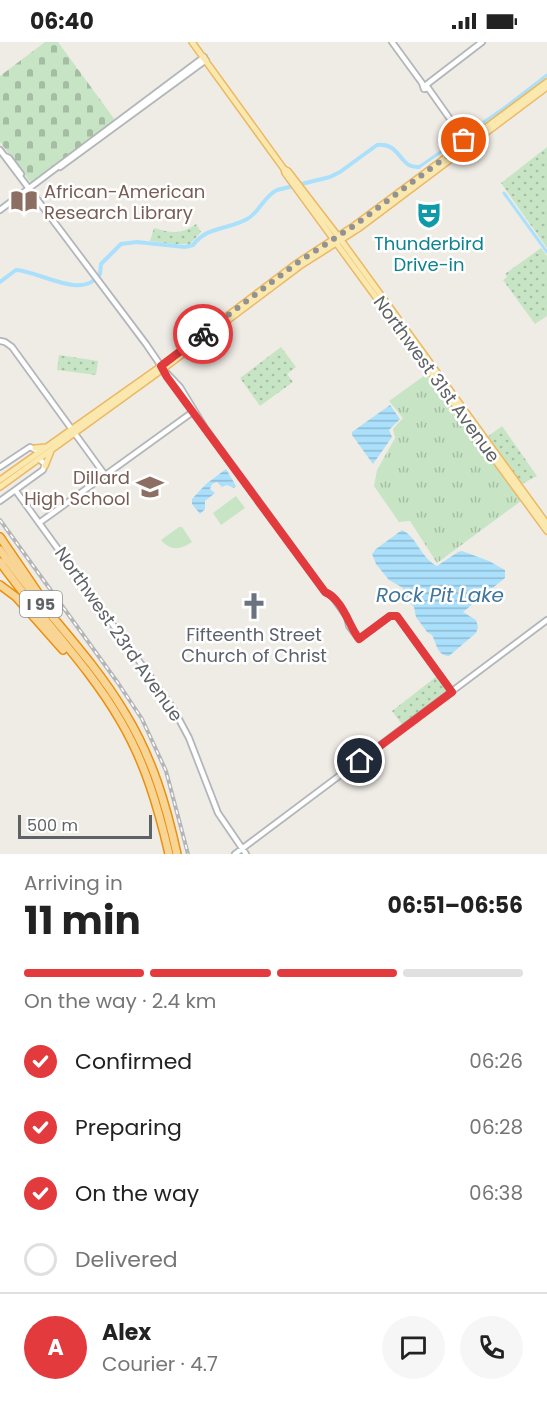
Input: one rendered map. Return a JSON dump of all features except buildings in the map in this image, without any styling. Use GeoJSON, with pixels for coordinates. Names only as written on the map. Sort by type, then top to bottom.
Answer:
{"type":"FeatureCollection","features":[{"type":"Feature","properties":{"kind":"highway"},"geometry":{"type":"LineString","coordinates":[[0,537],[84,656]]}},
{"type":"Feature","properties":{"kind":"highway","name":"I 95"},"geometry":{"type":"LineString","coordinates":[[0,550],[121,706],[149,759],[165,802],[171,854]]}},
{"type":"Feature","properties":{"kind":"highway"},"geometry":{"type":"LineString","coordinates":[[0,555],[101,684],[149,759]]}},
{"type":"Feature","properties":{"kind":"highway"},"geometry":{"type":"LineString","coordinates":[[0,562],[110,704],[130,738],[157,805],[171,854]]}},
{"type":"Feature","properties":{"kind":"highway","name":"I 95"},"geometry":{"type":"LineString","coordinates":[[0,567],[99,696],[123,735],[147,788],[171,854]]}},
{"type":"Feature","properties":{"kind":"highway"},"geometry":{"type":"LineString","coordinates":[[0,585],[16,597],[65,652]]}},
{"type":"Feature","properties":{"kind":"highway"},"geometry":{"type":"LineString","coordinates":[[110,704],[123,735]]}},
{"type":"Feature","properties":{"kind":"highway"},"geometry":{"type":"LineString","coordinates":[[132,734],[156,788],[171,854]]}},
{"type":"Feature","properties":{"kind":"main road","name":"Northwest 31st Avenue"},"geometry":{"type":"LineString","coordinates":[[192,42],[417,346],[519,488],[547,531]]}},
{"type":"Feature","properties":{"kind":"main road"},"geometry":{"type":"LineString","coordinates":[[162,368],[221,320],[338,239],[547,82]]}},
{"type":"Feature","properties":{"kind":"main road"},"geometry":{"type":"LineString","coordinates":[[466,142],[510,115],[547,87]]}},
{"type":"Feature","properties":{"kind":"main road"},"geometry":{"type":"LineString","coordinates":[[510,115],[510,112],[532,93]]}},
{"type":"Feature","properties":{"kind":"main road","name":"Northwest 31st Avenue"},"geometry":{"type":"LineString","coordinates":[[338,239],[410,342],[547,524]]}},
{"type":"Feature","properties":{"kind":"main road"},"geometry":{"type":"LineString","coordinates":[[0,487],[50,448],[207,336],[272,285]]}},
{"type":"Feature","properties":{"kind":"main road"},"geometry":{"type":"LineString","coordinates":[[207,336],[221,320]]}},
{"type":"Feature","properties":{"kind":"main road"},"geometry":{"type":"LineString","coordinates":[[410,342],[417,346]]}},
{"type":"Feature","properties":{"kind":"main road"},"geometry":{"type":"LineString","coordinates":[[35,448],[50,448]]}},
{"type":"Feature","properties":{"kind":"main road"},"geometry":{"type":"LineString","coordinates":[[45,466],[50,448]]}},
{"type":"Feature","properties":{"kind":"main road"},"geometry":{"type":"LineString","coordinates":[[0,480],[38,457]]}},
{"type":"Feature","properties":{"kind":"street"},"geometry":{"type":"LineString","coordinates":[[392,42],[466,142]]}},
{"type":"Feature","properties":{"kind":"street"},"geometry":{"type":"LineString","coordinates":[[427,87],[480,43]]}},
{"type":"Feature","properties":{"kind":"street"},"geometry":{"type":"LineString","coordinates":[[0,210],[112,130],[205,59]]}},
{"type":"Feature","properties":{"kind":"street"},"geometry":{"type":"LineString","coordinates":[[0,150],[4,156],[9,158],[28,184],[29,189],[138,332],[162,368],[180,387],[193,410],[314,577],[347,617],[349,626],[359,639],[394,615],[452,692]]}},
{"type":"Feature","properties":{"kind":"street"},"geometry":{"type":"LineString","coordinates":[[0,341],[12,347],[105,475]]}},
{"type":"Feature","properties":{"kind":"street"},"geometry":{"type":"LineString","coordinates":[[39,523],[193,410]]}},
{"type":"Feature","properties":{"kind":"street"},"geometry":{"type":"LineString","coordinates":[[0,467],[27,449],[35,448],[45,466],[40,473],[0,501]]}},
{"type":"Feature","properties":{"kind":"street","name":"Northwest 23rd Avenue"},"geometry":{"type":"LineString","coordinates":[[16,491],[173,707],[189,738],[218,813],[244,851]]}},
{"type":"Feature","properties":{"kind":"street"},"geometry":{"type":"LineString","coordinates":[[235,854],[244,851],[547,620]]}},
{"type":"Feature","properties":{"kind":"green space"},"geometry":{"type":"Polygon","coordinates":[[[45,42],[58,42],[115,120],[31,183],[0,142],[0,76],[45,42]]]}},
{"type":"Feature","properties":{"kind":"green space"},"geometry":{"type":"Polygon","coordinates":[[[547,147],[547,248],[501,183],[547,147]]]}},
{"type":"Feature","properties":{"kind":"green space"},"geometry":{"type":"Polygon","coordinates":[[[196,224],[201,232],[190,244],[150,241],[154,228],[176,232],[186,230],[196,224]]]}},
{"type":"Feature","properties":{"kind":"green space"},"geometry":{"type":"Polygon","coordinates":[[[541,248],[547,256],[547,316],[535,324],[503,280],[507,277],[505,274],[541,248]]]}},
{"type":"Feature","properties":{"kind":"green space"},"geometry":{"type":"Polygon","coordinates":[[[281,347],[296,367],[287,374],[293,382],[260,406],[240,378],[281,347]]]}},
{"type":"Feature","properties":{"kind":"green space"},"geometry":{"type":"Polygon","coordinates":[[[59,355],[98,361],[96,375],[57,370],[59,355]]]}},
{"type":"Feature","properties":{"kind":"green space"},"geometry":{"type":"Polygon","coordinates":[[[428,373],[521,501],[437,563],[410,521],[399,522],[374,486],[377,470],[395,438],[393,429],[403,418],[389,401],[428,373]]]}},
{"type":"Feature","properties":{"kind":"green space"},"geometry":{"type":"Polygon","coordinates":[[[502,426],[537,476],[522,484],[487,437],[502,426]]]}},
{"type":"Feature","properties":{"kind":"green space"},"geometry":{"type":"Polygon","coordinates":[[[236,496],[245,508],[221,525],[213,513],[236,496]]]}},
{"type":"Feature","properties":{"kind":"green space"},"geometry":{"type":"Polygon","coordinates":[[[182,527],[192,542],[184,547],[176,548],[164,544],[161,540],[182,527]]]}},
{"type":"Feature","properties":{"kind":"green space"},"geometry":{"type":"Polygon","coordinates":[[[437,676],[449,691],[403,726],[392,711],[437,676]]]}},
{"type":"Feature","properties":{"kind":"water"},"geometry":{"type":"Polygon","coordinates":[[[390,405],[400,419],[389,430],[392,437],[373,464],[352,432],[390,405]]]}},
{"type":"Feature","properties":{"kind":"water"},"geometry":{"type":"Polygon","coordinates":[[[226,469],[236,486],[234,488],[227,485],[222,487],[217,482],[212,484],[210,489],[215,493],[205,501],[205,509],[200,514],[192,504],[192,499],[206,484],[226,469]]]}},
{"type":"Feature","properties":{"kind":"water","name":"Rock Pit Lake"},"geometry":{"type":"Polygon","coordinates":[[[402,530],[412,537],[427,558],[437,566],[462,551],[505,570],[505,578],[463,612],[476,620],[478,627],[476,633],[449,656],[440,652],[432,635],[416,617],[414,607],[408,601],[403,588],[389,580],[376,564],[372,554],[402,530]]]}},
{"type":"Feature","properties":{"kind":"waterway"},"geometry":{"type":"LineString","coordinates":[[419,167],[547,75]]}},
{"type":"Feature","properties":{"kind":"waterway"},"geometry":{"type":"LineString","coordinates":[[0,282],[16,270],[72,285],[92,282],[100,274],[101,264],[121,244],[137,242],[185,247],[193,245],[211,231],[247,219],[268,196],[277,190],[330,177],[377,145],[391,147],[407,164],[419,167]]}},
{"type":"Feature","properties":{"kind":"waterway"},"geometry":{"type":"LineString","coordinates":[[504,193],[547,252]]}},
{"type":"Feature","properties":{"kind":"railway"},"geometry":{"type":"LineString","coordinates":[[0,520],[142,719],[166,771],[188,854]]}},
{"type":"Feature","properties":{"kind":"way so far"},"geometry":{"type":"LineString","coordinates":[[203,334],[297,263],[355,225],[466,142],[464,140]]}},
{"type":"Feature","properties":{"kind":"place","name":"African-American Research Library"},"geometry":{"type":"Point","coordinates":[24,201]}},
{"type":"Feature","properties":{"kind":"place","name":"Thunderbird Drive-in"},"geometry":{"type":"Point","coordinates":[429,215]}},
{"type":"Feature","properties":{"kind":"place","name":"Dillard High School"},"geometry":{"type":"Point","coordinates":[150,487]}},
{"type":"Feature","properties":{"kind":"place","name":"Fifteenth Street Church of Christ"},"geometry":{"type":"Point","coordinates":[254,606]}},
{"type":"Feature","properties":{"kind":"route"},"geometry":{"type":"LineString","coordinates":[[203,334],[161,366],[167,377],[325,592],[332,596],[359,639],[390,616],[397,616],[452,692],[360,761]]}}]}
